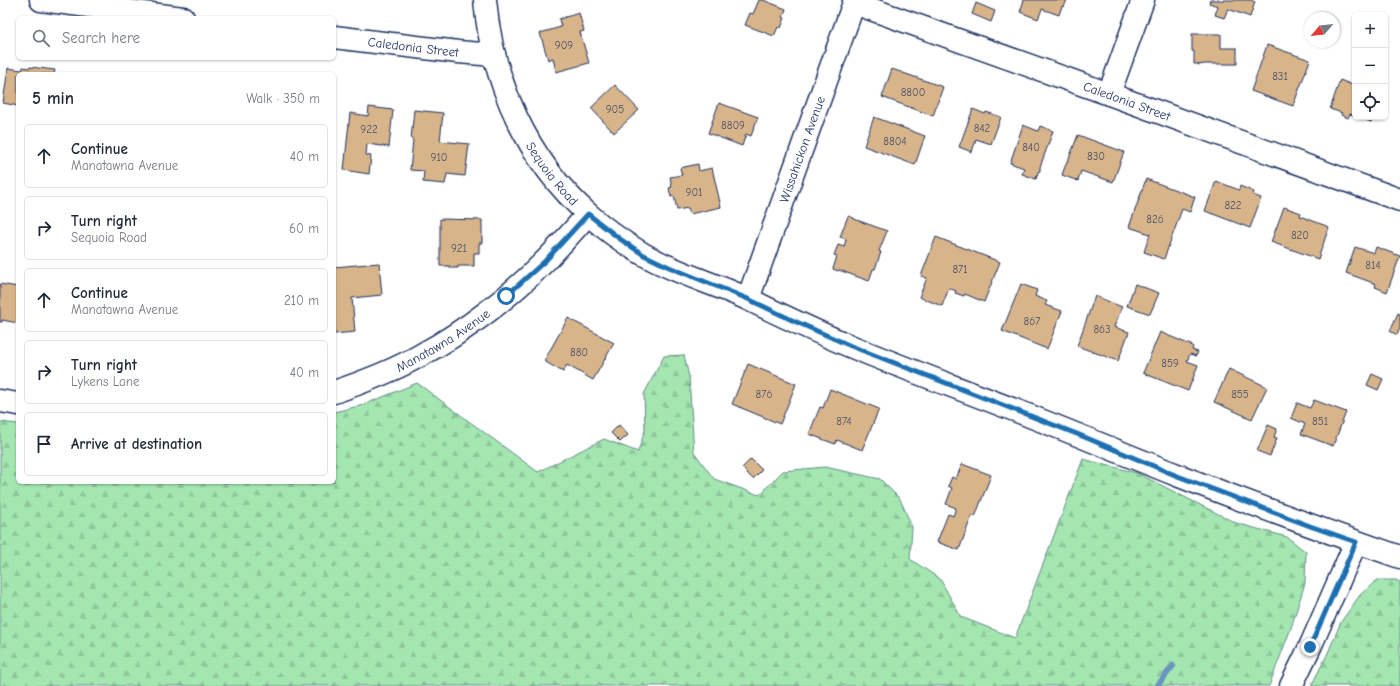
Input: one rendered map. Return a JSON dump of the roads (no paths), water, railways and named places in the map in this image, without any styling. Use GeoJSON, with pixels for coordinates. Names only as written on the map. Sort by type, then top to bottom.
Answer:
{"type":"FeatureCollection","features":[{"type":"Feature","properties":{"kind":"street"},"geometry":{"type":"LineString","coordinates":[[41,0],[167,16]]}},
{"type":"Feature","properties":{"kind":"street","name":"Sequoia Road"},"geometry":{"type":"LineString","coordinates":[[485,0],[494,55],[506,94],[525,135],[554,177],[588,214],[620,239],[644,255],[669,267],[748,299]]}},
{"type":"Feature","properties":{"kind":"street"},"geometry":{"type":"LineString","coordinates":[[1109,94],[1143,0]]}},
{"type":"Feature","properties":{"kind":"street","name":"Caledonia Street"},"geometry":{"type":"LineString","coordinates":[[855,2],[1400,200]]}},
{"type":"Feature","properties":{"kind":"street","name":"Wissahickon Avenue"},"geometry":{"type":"LineString","coordinates":[[748,299],[855,2]]}},
{"type":"Feature","properties":{"kind":"street","name":"Caledonia Street"},"geometry":{"type":"LineString","coordinates":[[336,37],[494,55]]}},
{"type":"Feature","properties":{"kind":"street","name":"Manatawna Avenue"},"geometry":{"type":"LineString","coordinates":[[336,391],[386,372],[421,356],[475,321],[545,261],[588,214]]}},
{"type":"Feature","properties":{"kind":"street"},"geometry":{"type":"LineString","coordinates":[[748,299],[844,343],[912,371],[1016,410],[1254,505],[1400,557]]}},
{"type":"Feature","properties":{"kind":"street"},"geometry":{"type":"LineString","coordinates":[[0,401],[16,404]]}},
{"type":"Feature","properties":{"kind":"street"},"geometry":{"type":"LineString","coordinates":[[1292,686],[1356,542]]}},
{"type":"Feature","properties":{"kind":"waterway"},"geometry":{"type":"LineString","coordinates":[[1157,686],[1173,666]]}}]}
